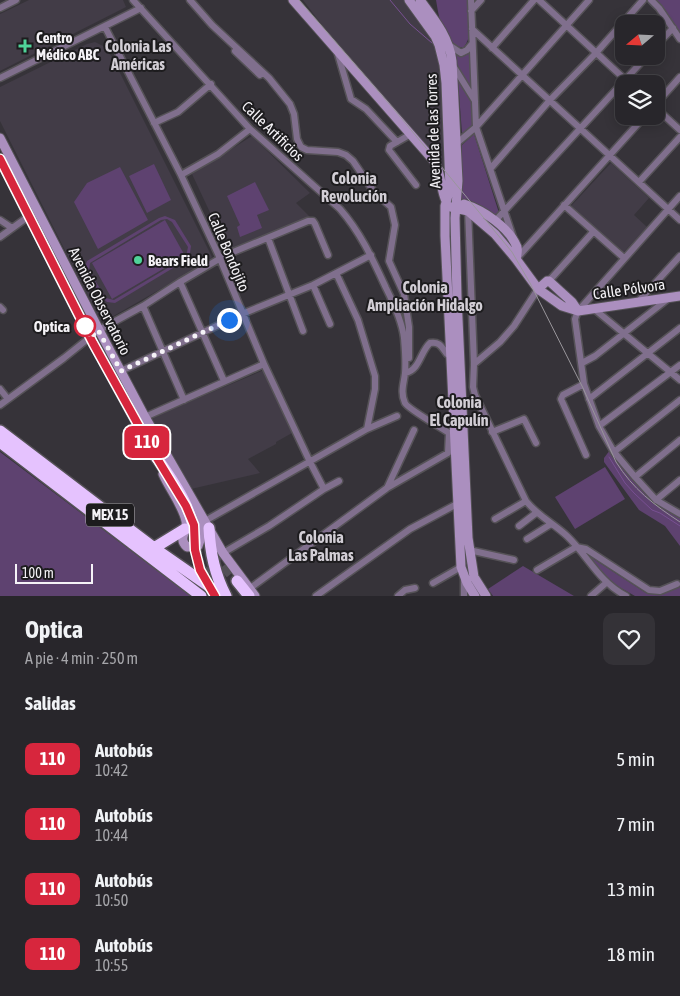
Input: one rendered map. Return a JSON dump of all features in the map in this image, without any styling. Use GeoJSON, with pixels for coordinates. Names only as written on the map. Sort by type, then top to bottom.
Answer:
{"type":"FeatureCollection","features":[{"type":"Feature","properties":{"kind":"highway","name":"MEX 15"},"geometry":{"type":"LineString","coordinates":[[0,431],[154,548],[224,596]]}},
{"type":"Feature","properties":{"kind":"highway","name":"MEX 15"},"geometry":{"type":"LineString","coordinates":[[0,442],[201,596]]}},
{"type":"Feature","properties":{"kind":"highway"},"geometry":{"type":"LineString","coordinates":[[155,455],[186,506],[194,525],[195,543]]}},
{"type":"Feature","properties":{"kind":"highway"},"geometry":{"type":"LineString","coordinates":[[207,525],[213,562],[224,596]]}},
{"type":"Feature","properties":{"kind":"highway"},"geometry":{"type":"LineString","coordinates":[[154,548],[185,529]]}},
{"type":"Feature","properties":{"kind":"highway"},"geometry":{"type":"LineString","coordinates":[[237,581],[251,594]]}},
{"type":"Feature","properties":{"kind":"street"},"geometry":{"type":"LineString","coordinates":[[0,8],[16,0]]}},
{"type":"Feature","properties":{"kind":"street","name":"Calle Artificios"},"geometry":{"type":"LineString","coordinates":[[133,0],[250,129],[340,209],[357,231],[371,255],[400,321],[404,335],[407,372]]}},
{"type":"Feature","properties":{"kind":"street"},"geometry":{"type":"LineString","coordinates":[[185,0],[206,24],[270,85],[280,92]]}},
{"type":"Feature","properties":{"kind":"street"},"geometry":{"type":"LineString","coordinates":[[190,0],[212,25],[252,61],[280,92],[292,108],[297,139],[301,147],[307,150],[338,152],[346,155],[353,160],[374,192],[391,207],[395,225],[389,261],[404,294],[409,327],[407,372],[402,391],[408,408],[449,433],[448,454],[387,488],[251,594]]}},
{"type":"Feature","properties":{"kind":"street"},"geometry":{"type":"LineString","coordinates":[[287,0],[295,3],[437,166],[441,176],[446,204],[468,208],[488,215],[506,231],[516,245]]}},
{"type":"Feature","properties":{"kind":"street","name":"Avenida de las Torres"},"geometry":{"type":"LineString","coordinates":[[409,0],[435,36],[442,54],[446,83],[450,188],[446,204],[444,229],[455,354],[463,527],[462,572],[475,596]]}},
{"type":"Feature","properties":{"kind":"street","name":"Avenida de las Torres"},"geometry":{"type":"LineString","coordinates":[[420,0],[438,24],[449,45],[452,65],[458,181],[455,218],[457,504],[474,577],[486,596]]}},
{"type":"Feature","properties":{"kind":"street"},"geometry":{"type":"LineString","coordinates":[[470,0],[476,127],[518,249],[516,259]]}},
{"type":"Feature","properties":{"kind":"street"},"geometry":{"type":"LineString","coordinates":[[471,11],[481,0]]}},
{"type":"Feature","properties":{"kind":"street"},"geometry":{"type":"LineString","coordinates":[[492,48],[534,0]]}},
{"type":"Feature","properties":{"kind":"street"},"geometry":{"type":"LineString","coordinates":[[539,0],[620,75]]}},
{"type":"Feature","properties":{"kind":"street"},"geometry":{"type":"LineString","coordinates":[[457,143],[476,127],[589,0]]}},
{"type":"Feature","properties":{"kind":"street"},"geometry":{"type":"LineString","coordinates":[[491,168],[550,100],[596,53],[642,0]]}},
{"type":"Feature","properties":{"kind":"street"},"geometry":{"type":"LineString","coordinates":[[654,2],[680,39]]}},
{"type":"Feature","properties":{"kind":"street"},"geometry":{"type":"LineString","coordinates":[[0,78],[141,8]]}},
{"type":"Feature","properties":{"kind":"street","name":"Calle Bondojito"},"geometry":{"type":"LineString","coordinates":[[105,27],[181,175],[220,259],[264,364],[324,489]]}},
{"type":"Feature","properties":{"kind":"street"},"geometry":{"type":"LineString","coordinates":[[665,36],[672,28]]}},
{"type":"Feature","properties":{"kind":"street"},"geometry":{"type":"LineString","coordinates":[[472,29],[680,220]]}},
{"type":"Feature","properties":{"kind":"street"},"geometry":{"type":"LineString","coordinates":[[449,45],[461,53],[472,44]]}},
{"type":"Feature","properties":{"kind":"street"},"geometry":{"type":"LineString","coordinates":[[337,51],[348,96],[366,109],[397,142]]}},
{"type":"Feature","properties":{"kind":"street"},"geometry":{"type":"LineString","coordinates":[[452,65],[475,102]]}},
{"type":"Feature","properties":{"kind":"street"},"geometry":{"type":"LineString","coordinates":[[632,75],[640,65]]}},
{"type":"Feature","properties":{"kind":"street"},"geometry":{"type":"LineString","coordinates":[[665,94],[680,77]]}},
{"type":"Feature","properties":{"kind":"street"},"geometry":{"type":"LineString","coordinates":[[154,123],[178,112],[211,84]]}},
{"type":"Feature","properties":{"kind":"street"},"geometry":{"type":"LineString","coordinates":[[495,221],[580,128],[615,94]]}},
{"type":"Feature","properties":{"kind":"street"},"geometry":{"type":"LineString","coordinates":[[665,116],[680,130]]}},
{"type":"Feature","properties":{"kind":"street"},"geometry":{"type":"LineString","coordinates":[[516,259],[637,125]]}},
{"type":"Feature","properties":{"kind":"street"},"geometry":{"type":"LineString","coordinates":[[181,175],[218,154],[250,129]]}},
{"type":"Feature","properties":{"kind":"street"},"geometry":{"type":"LineString","coordinates":[[411,134],[389,147],[390,151],[416,185]]}},
{"type":"Feature","properties":{"kind":"street"},"geometry":{"type":"LineString","coordinates":[[639,182],[680,137]]}},
{"type":"Feature","properties":{"kind":"street","name":"Avenida Observatorio"},"geometry":{"type":"LineString","coordinates":[[0,138],[66,278],[90,338],[155,455],[184,516],[186,523],[182,538],[183,543],[187,547],[193,548],[198,546],[201,535],[193,501]]}},
{"type":"Feature","properties":{"kind":"street","name":"Avenida Observatorio"},"geometry":{"type":"LineString","coordinates":[[0,159],[29,216],[98,330],[145,417],[223,553],[251,594]]}},
{"type":"Feature","properties":{"kind":"street"},"geometry":{"type":"LineString","coordinates":[[679,513],[656,500],[614,452],[599,426],[584,384],[575,319],[578,311],[680,196]]}},
{"type":"Feature","properties":{"kind":"street"},"geometry":{"type":"LineString","coordinates":[[564,205],[624,258]]}},
{"type":"Feature","properties":{"kind":"street"},"geometry":{"type":"LineString","coordinates":[[468,208],[495,234],[538,289],[562,306],[578,311]]}},
{"type":"Feature","properties":{"kind":"street"},"geometry":{"type":"LineString","coordinates":[[468,208],[474,364],[473,392],[526,501],[536,513],[567,536],[606,583],[626,596]]}},
{"type":"Feature","properties":{"kind":"street"},"geometry":{"type":"LineString","coordinates":[[0,237],[29,216]]}},
{"type":"Feature","properties":{"kind":"street"},"geometry":{"type":"LineString","coordinates":[[0,220],[12,228]]}},
{"type":"Feature","properties":{"kind":"street"},"geometry":{"type":"LineString","coordinates":[[0,405],[98,330],[143,306],[220,259],[305,222],[312,222],[320,234],[328,255]]}},
{"type":"Feature","properties":{"kind":"street"},"geometry":{"type":"LineString","coordinates":[[474,364],[500,342],[514,326],[538,289],[546,281],[549,281],[593,232]]}},
{"type":"Feature","properties":{"kind":"street"},"geometry":{"type":"LineString","coordinates":[[268,238],[304,331]]}},
{"type":"Feature","properties":{"kind":"street"},"geometry":{"type":"LineString","coordinates":[[121,371],[242,314],[313,285],[371,255]]}},
{"type":"Feature","properties":{"kind":"street"},"geometry":{"type":"LineString","coordinates":[[638,302],[680,256]]}},
{"type":"Feature","properties":{"kind":"street"},"geometry":{"type":"LineString","coordinates":[[336,273],[358,320],[375,376],[375,389],[367,429]]}},
{"type":"Feature","properties":{"kind":"street","name":"Calle Pólvora"},"geometry":{"type":"LineString","coordinates":[[549,281],[572,302],[578,311],[680,296]]}},
{"type":"Feature","properties":{"kind":"street"},"geometry":{"type":"LineString","coordinates":[[180,282],[204,332],[224,381]]}},
{"type":"Feature","properties":{"kind":"street"},"geometry":{"type":"LineString","coordinates":[[313,285],[330,324]]}},
{"type":"Feature","properties":{"kind":"street"},"geometry":{"type":"LineString","coordinates":[[582,363],[596,356],[670,297]]}},
{"type":"Feature","properties":{"kind":"street"},"geometry":{"type":"LineString","coordinates":[[143,306],[184,400]]}},
{"type":"Feature","properties":{"kind":"street"},"geometry":{"type":"LineString","coordinates":[[593,308],[680,380]]}},
{"type":"Feature","properties":{"kind":"street"},"geometry":{"type":"LineString","coordinates":[[589,399],[680,328]]}},
{"type":"Feature","properties":{"kind":"street"},"geometry":{"type":"LineString","coordinates":[[407,372],[416,367],[430,343],[440,344],[447,354],[455,354]]}},
{"type":"Feature","properties":{"kind":"street"},"geometry":{"type":"LineString","coordinates":[[145,417],[264,364]]}},
{"type":"Feature","properties":{"kind":"street"},"geometry":{"type":"LineString","coordinates":[[599,426],[680,365]]}},
{"type":"Feature","properties":{"kind":"street"},"geometry":{"type":"LineString","coordinates":[[584,384],[563,395],[561,399],[586,455]]}},
{"type":"Feature","properties":{"kind":"street"},"geometry":{"type":"LineString","coordinates":[[0,389],[8,399]]}},
{"type":"Feature","properties":{"kind":"street"},"geometry":{"type":"LineString","coordinates":[[614,452],[680,400]]}},
{"type":"Feature","properties":{"kind":"street"},"geometry":{"type":"LineString","coordinates":[[207,525],[367,429],[397,416]]}},
{"type":"Feature","properties":{"kind":"street"},"geometry":{"type":"LineString","coordinates":[[492,432],[524,419],[536,443]]}},
{"type":"Feature","properties":{"kind":"street"},"geometry":{"type":"LineString","coordinates":[[387,488],[414,430]]}},
{"type":"Feature","properties":{"kind":"street"},"geometry":{"type":"LineString","coordinates":[[635,477],[680,440]]}},
{"type":"Feature","properties":{"kind":"street"},"geometry":{"type":"LineString","coordinates":[[656,500],[680,480]]}},
{"type":"Feature","properties":{"kind":"street"},"geometry":{"type":"LineString","coordinates":[[223,553],[339,481]]}},
{"type":"Feature","properties":{"kind":"street"},"geometry":{"type":"LineString","coordinates":[[495,519],[526,501]]}},
{"type":"Feature","properties":{"kind":"street"},"geometry":{"type":"LineString","coordinates":[[316,596],[410,529],[457,504]]}},
{"type":"Feature","properties":{"kind":"street"},"geometry":{"type":"LineString","coordinates":[[519,526],[536,513]]}},
{"type":"Feature","properties":{"kind":"street"},"geometry":{"type":"LineString","coordinates":[[527,539],[551,524]]}},
{"type":"Feature","properties":{"kind":"street"},"geometry":{"type":"LineString","coordinates":[[537,570],[576,546],[586,549],[626,576],[653,591],[660,591],[677,584]]}},
{"type":"Feature","properties":{"kind":"street"},"geometry":{"type":"LineString","coordinates":[[469,550],[514,560]]}},
{"type":"Feature","properties":{"kind":"street"},"geometry":{"type":"LineString","coordinates":[[433,583],[462,572],[464,596]]}},
{"type":"Feature","properties":{"kind":"street"},"geometry":{"type":"LineString","coordinates":[[591,596],[606,583]]}},
{"type":"Feature","properties":{"kind":"street"},"geometry":{"type":"LineString","coordinates":[[398,596],[415,588]]}},
{"type":"Feature","properties":{"kind":"shaded area","name":"Centro Médico ABC"},"geometry":{"type":"Polygon","coordinates":[[[29,0],[123,0],[126,7],[0,71],[0,14],[29,0]]]}},
{"type":"Feature","properties":{"kind":"shaded area"},"geometry":{"type":"Polygon","coordinates":[[[303,0],[407,0],[433,36],[440,55],[447,167],[442,172],[340,49],[303,0]]]}},
{"type":"Feature","properties":{"kind":"shaded area"},"geometry":{"type":"Polygon","coordinates":[[[436,0],[467,0],[470,32],[463,48],[450,41],[446,35],[440,21],[436,0]]]}},
{"type":"Feature","properties":{"kind":"shaded area"},"geometry":{"type":"Polygon","coordinates":[[[654,0],[680,0],[680,35],[659,3],[654,0]]]}},
{"type":"Feature","properties":{"kind":"shaded area"},"geometry":{"type":"Polygon","coordinates":[[[95,42],[103,46],[112,57],[212,257],[208,262],[103,322],[100,320],[0,121],[0,87],[87,44],[95,42]]]}},
{"type":"Feature","properties":{"kind":"shaded area"},"geometry":{"type":"Polygon","coordinates":[[[470,53],[475,125],[462,133],[456,55],[464,56],[470,53]]]}},
{"type":"Feature","properties":{"kind":"shaded area"},"geometry":{"type":"Polygon","coordinates":[[[474,134],[499,213],[497,216],[461,199],[462,145],[474,134]]]}},
{"type":"Feature","properties":{"kind":"shaded area"},"geometry":{"type":"Polygon","coordinates":[[[252,136],[310,193],[296,203],[312,219],[228,251],[192,174],[252,136]]]}},
{"type":"Feature","properties":{"kind":"shaded area"},"geometry":{"type":"Polygon","coordinates":[[[611,163],[649,198],[634,215],[647,227],[622,254],[571,206],[611,163]]]}},
{"type":"Feature","properties":{"kind":"shaded area"},"geometry":{"type":"Polygon","coordinates":[[[154,164],[171,200],[147,213],[129,176],[154,164]]]}},
{"type":"Feature","properties":{"kind":"shaded area"},"geometry":{"type":"Polygon","coordinates":[[[120,167],[148,220],[98,249],[74,202],[87,183],[120,167]]]}},
{"type":"Feature","properties":{"kind":"shaded area"},"geometry":{"type":"Polygon","coordinates":[[[255,182],[269,210],[257,215],[262,228],[240,237],[237,227],[240,225],[227,196],[255,182]]]}},
{"type":"Feature","properties":{"kind":"shaded area"},"geometry":{"type":"Polygon","coordinates":[[[165,216],[175,220],[191,246],[188,259],[115,303],[107,302],[100,296],[87,272],[85,267],[87,261],[165,216]],[[167,219],[161,220],[90,263],[89,271],[106,298],[114,300],[186,257],[188,247],[172,222],[167,219]]]}},
{"type":"Feature","properties":{"kind":"shaded area","name":"Bears Field"},"geometry":{"type":"Polygon","coordinates":[[[165,220],[185,256],[112,299],[92,263],[165,220]]]}},
{"type":"Feature","properties":{"kind":"shaded area"},"geometry":{"type":"Polygon","coordinates":[[[264,370],[292,433],[248,459],[260,473],[191,489],[151,418],[264,370]]]}},
{"type":"Feature","properties":{"kind":"shaded area"},"geometry":{"type":"Polygon","coordinates":[[[610,450],[634,478],[680,514],[680,546],[665,526],[639,510],[604,462],[604,458],[610,450]]]}},
{"type":"Feature","properties":{"kind":"shaded area"},"geometry":{"type":"Polygon","coordinates":[[[0,452],[191,596],[0,596],[0,452]]]}},
{"type":"Feature","properties":{"kind":"shaded area"},"geometry":{"type":"Polygon","coordinates":[[[605,467],[625,499],[575,529],[555,497],[605,467]]]}},
{"type":"Feature","properties":{"kind":"shaded area"},"geometry":{"type":"Polygon","coordinates":[[[589,556],[646,593],[660,595],[680,586],[680,596],[635,596],[612,583],[588,558],[589,556]]]}},
{"type":"Feature","properties":{"kind":"shaded area"},"geometry":{"type":"Polygon","coordinates":[[[523,566],[574,596],[493,596],[488,589],[523,566]]]}},
{"type":"Feature","properties":{"kind":"waterway"},"geometry":{"type":"LineString","coordinates":[[390,0],[410,24],[432,43]]}},
{"type":"Feature","properties":{"kind":"waterway"},"geometry":{"type":"LineString","coordinates":[[609,457],[625,483],[634,493],[652,510],[680,526]]}},
{"type":"Feature","properties":{"kind":"tunnel"},"geometry":{"type":"LineString","coordinates":[[195,543],[200,570],[210,589]]}},
{"type":"Feature","properties":{"kind":"tunnel"},"geometry":{"type":"LineString","coordinates":[[203,577],[206,566],[209,562],[215,560],[223,564],[237,581]]}},
{"type":"Feature","properties":{"kind":"railway"},"geometry":{"type":"LineString","coordinates":[[299,0],[397,113],[512,252],[530,283],[583,388],[616,462],[645,496],[680,522]]}},
{"type":"Feature","properties":{"kind":"bus line","name":"110"},"geometry":{"type":"LineString","coordinates":[[0,159],[93,343],[189,512],[194,525],[195,550],[200,570],[215,596]]}},
{"type":"Feature","properties":{"kind":"place","name":"Centro Médico ABC"},"geometry":{"type":"Point","coordinates":[25,46]}},
{"type":"Feature","properties":{"kind":"place","name":"Bears Field"},"geometry":{"type":"Point","coordinates":[138,260]}},
{"type":"Feature","properties":{"kind":"place","name":"Optica"},"geometry":{"type":"Point","coordinates":[85,326]}},
{"type":"Feature","properties":{"kind":"district","name":"Colonia Las Américas"},"geometry":{"type":"Point","coordinates":[138,55]}},
{"type":"Feature","properties":{"kind":"district","name":"Colonia Revolución"},"geometry":{"type":"Point","coordinates":[354,187]}},
{"type":"Feature","properties":{"kind":"district","name":"Colonia Ampliación Hidalgo"},"geometry":{"type":"Point","coordinates":[425,296]}},
{"type":"Feature","properties":{"kind":"district","name":"Colonia El Capulín"},"geometry":{"type":"Point","coordinates":[459,411]}},
{"type":"Feature","properties":{"kind":"district","name":"Colonia Las Palmas"},"geometry":{"type":"Point","coordinates":[321,546]}},
{"type":"Feature","properties":{"kind":"route"},"geometry":{"type":"LineString","coordinates":[[85,326],[90,338],[98,330],[121,371],[229,320]]}}]}
